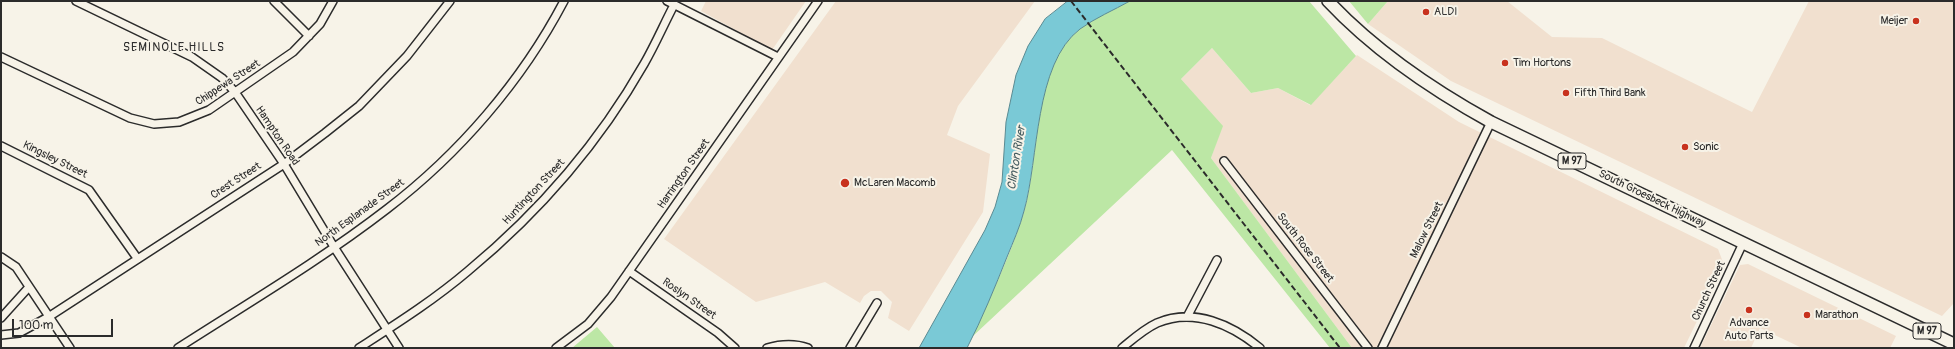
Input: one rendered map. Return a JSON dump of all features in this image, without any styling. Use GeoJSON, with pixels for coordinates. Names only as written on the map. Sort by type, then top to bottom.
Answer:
{"type":"FeatureCollection","features":[{"type":"Feature","properties":{"kind":"main road","name":"South Groesbeck Highway"},"geometry":{"type":"LineString","coordinates":[[1328,1],[1347,20],[1399,64],[1451,100],[1491,122],[1954,344]]}},
{"type":"Feature","properties":{"kind":"street","name":"Hampton Road"},"geometry":{"type":"LineString","coordinates":[[76,1],[192,57],[222,78],[235,92],[284,164],[334,247],[399,348]]}},
{"type":"Feature","properties":{"kind":"street"},"geometry":{"type":"LineString","coordinates":[[274,1],[309,36]]}},
{"type":"Feature","properties":{"kind":"street","name":"Chippewa Street"},"geometry":{"type":"LineString","coordinates":[[1,57],[104,107],[143,122],[166,124],[191,119],[209,110],[276,64],[309,36],[322,19],[332,1]]}},
{"type":"Feature","properties":{"kind":"street","name":"Crest Street"},"geometry":{"type":"LineString","coordinates":[[1,335],[19,333],[50,316],[137,258],[284,164],[359,106],[407,56],[450,1]]}},
{"type":"Feature","properties":{"kind":"street","name":"North Esplanade Street"},"geometry":{"type":"LineString","coordinates":[[178,348],[334,247],[388,209],[454,150],[508,88],[525,65],[545,36],[564,1]]}},
{"type":"Feature","properties":{"kind":"street"},"geometry":{"type":"LineString","coordinates":[[667,1],[778,57]]}},
{"type":"Feature","properties":{"kind":"street","name":"Harrington Street"},"geometry":{"type":"LineString","coordinates":[[556,348],[576,335],[595,317],[629,271],[818,1]]}},
{"type":"Feature","properties":{"kind":"street","name":"Huntington Street"},"geometry":{"type":"LineString","coordinates":[[359,348],[415,311],[468,272],[503,241],[553,190],[586,149],[620,101],[644,63],[674,5]]}},
{"type":"Feature","properties":{"kind":"street","name":"Malow Street"},"geometry":{"type":"LineString","coordinates":[[1382,348],[1491,122]]}},
{"type":"Feature","properties":{"kind":"street","name":"Kingsley Street"},"geometry":{"type":"LineString","coordinates":[[1,146],[89,190],[137,258]]}},
{"type":"Feature","properties":{"kind":"street","name":"South Rose Street"},"geometry":{"type":"LineString","coordinates":[[1224,161],[1368,348]]}},
{"type":"Feature","properties":{"kind":"street","name":"Church Street"},"geometry":{"type":"LineString","coordinates":[[1694,348],[1743,243]]}},
{"type":"Feature","properties":{"kind":"street"},"geometry":{"type":"LineString","coordinates":[[1,257],[16,267],[70,348]]}},
{"type":"Feature","properties":{"kind":"street"},"geometry":{"type":"LineString","coordinates":[[1187,317],[1217,260]]}},
{"type":"Feature","properties":{"kind":"street","name":"Roslyn Street"},"geometry":{"type":"LineString","coordinates":[[629,271],[718,333],[735,348]]}},
{"type":"Feature","properties":{"kind":"street"},"geometry":{"type":"LineString","coordinates":[[1,318],[29,288]]}},
{"type":"Feature","properties":{"kind":"street"},"geometry":{"type":"LineString","coordinates":[[850,348],[877,304]]}},
{"type":"Feature","properties":{"kind":"street"},"geometry":{"type":"LineString","coordinates":[[1122,348],[1158,323],[1187,317],[1211,320],[1222,324],[1242,334],[1260,348]]}},
{"type":"Feature","properties":{"kind":"street"},"geometry":{"type":"LineString","coordinates":[[767,348],[784,344],[798,345],[808,348]]}},
{"type":"Feature","properties":{"kind":"shaded area"},"geometry":{"type":"Polygon","coordinates":[[[706,1],[806,1],[772,50],[701,11],[706,1]]]}},
{"type":"Feature","properties":{"kind":"shaded area","name":"McLaren Macomb"},"geometry":{"type":"Polygon","coordinates":[[[836,1],[1035,1],[958,106],[947,135],[990,154],[983,212],[909,331],[888,318],[892,302],[881,291],[871,291],[864,296],[860,303],[825,282],[756,302],[664,239],[836,1]]]}},
{"type":"Feature","properties":{"kind":"shaded area"},"geometry":{"type":"Polygon","coordinates":[[[1388,1],[1507,1],[1552,37],[1602,38],[1752,112],[1809,1],[1954,1],[1954,303],[1942,316],[1451,81],[1368,24],[1388,1]]]}},
{"type":"Feature","properties":{"kind":"shaded area"},"geometry":{"type":"Polygon","coordinates":[[[1212,48],[1251,93],[1278,88],[1310,105],[1357,55],[1459,122],[1718,249],[1724,265],[1684,348],[1352,348],[1211,158],[1222,126],[1181,79],[1212,48]]]}},
{"type":"Feature","properties":{"kind":"shaded area"},"geometry":{"type":"Polygon","coordinates":[[[1748,264],[1896,336],[1890,348],[1802,348],[1760,328],[1751,348],[1700,348],[1740,265],[1748,264]]]}},
{"type":"Feature","properties":{"kind":"green space"},"geometry":{"type":"Polygon","coordinates":[[[1130,1],[1309,1],[1356,56],[1311,105],[1278,88],[1251,93],[1212,48],[1181,79],[1223,126],[1211,158],[1352,348],[1330,348],[1172,150],[973,336],[1007,259],[1024,212],[1029,190],[1040,114],[1045,89],[1053,66],[1064,45],[1080,29],[1130,1]]]}},
{"type":"Feature","properties":{"kind":"green space"},"geometry":{"type":"Polygon","coordinates":[[[1349,1],[1388,1],[1368,24],[1349,1]]]}},
{"type":"Feature","properties":{"kind":"green space"},"geometry":{"type":"Polygon","coordinates":[[[597,327],[615,348],[572,348],[597,327]]]}},
{"type":"Feature","properties":{"kind":"water","name":"Clinton River"},"geometry":{"type":"Polygon","coordinates":[[[1068,1],[1130,1],[1080,29],[1065,45],[1054,65],[1046,88],[1040,114],[1029,190],[1022,217],[993,291],[967,348],[919,348],[985,230],[995,207],[1002,182],[1006,122],[1016,75],[1028,46],[1045,19],[1068,1]]]}},
{"type":"Feature","properties":{"kind":"railway"},"geometry":{"type":"LineString","coordinates":[[1071,1],[1340,348]]}},
{"type":"Feature","properties":{"kind":"place","name":"ALDI"},"geometry":{"type":"Point","coordinates":[1426,12]}},
{"type":"Feature","properties":{"kind":"place","name":"Meijer"},"geometry":{"type":"Point","coordinates":[1916,21]}},
{"type":"Feature","properties":{"kind":"place","name":"Tim Hortons"},"geometry":{"type":"Point","coordinates":[1505,63]}},
{"type":"Feature","properties":{"kind":"place","name":"Fifth Third Bank"},"geometry":{"type":"Point","coordinates":[1566,93]}},
{"type":"Feature","properties":{"kind":"place","name":"Sonic"},"geometry":{"type":"Point","coordinates":[1685,147]}},
{"type":"Feature","properties":{"kind":"place","name":"McLaren Macomb"},"geometry":{"type":"Point","coordinates":[845,183]}},
{"type":"Feature","properties":{"kind":"place","name":"Advance Auto Parts"},"geometry":{"type":"Point","coordinates":[1749,310]}},
{"type":"Feature","properties":{"kind":"place","name":"Marathon"},"geometry":{"type":"Point","coordinates":[1807,315]}},
{"type":"Feature","properties":{"kind":"district","name":"SEMINOLE HILLS"},"geometry":{"type":"Point","coordinates":[174,48]}}]}
